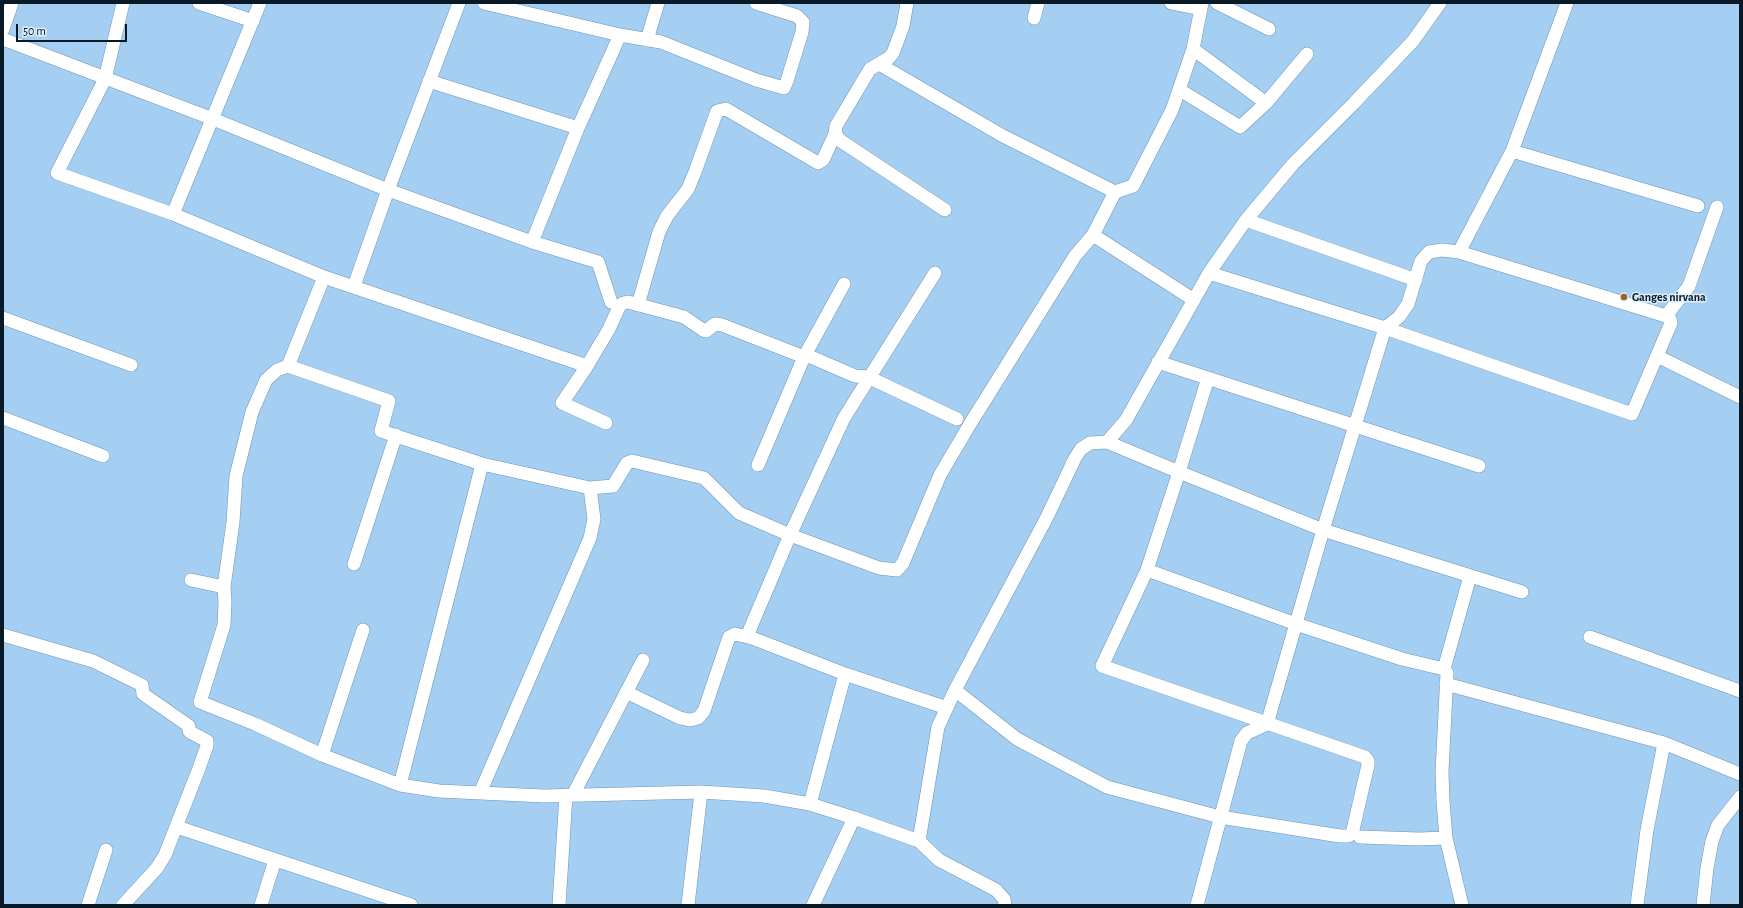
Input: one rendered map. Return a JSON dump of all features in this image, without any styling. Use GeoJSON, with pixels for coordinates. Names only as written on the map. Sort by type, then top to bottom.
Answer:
{"type":"FeatureCollection","features":[{"type":"Feature","properties":{"kind":"street"},"geometry":{"type":"LineString","coordinates":[[3,29],[12,3]]}},
{"type":"Feature","properties":{"kind":"street"},"geometry":{"type":"LineString","coordinates":[[124,3],[105,79],[57,173],[173,214],[324,277],[587,366]]}},
{"type":"Feature","properties":{"kind":"street"},"geometry":{"type":"LineString","coordinates":[[199,3],[252,21]]}},
{"type":"Feature","properties":{"kind":"street"},"geometry":{"type":"LineString","coordinates":[[173,214],[260,3]]}},
{"type":"Feature","properties":{"kind":"street"},"geometry":{"type":"LineString","coordinates":[[354,286],[388,190],[459,3]]}},
{"type":"Feature","properties":{"kind":"street"},"geometry":{"type":"LineString","coordinates":[[484,3],[620,35],[661,42],[756,80],[784,88],[792,67],[802,32],[803,22],[797,16],[756,3]]}},
{"type":"Feature","properties":{"kind":"street"},"geometry":{"type":"LineString","coordinates":[[647,40],[658,3]]}},
{"type":"Feature","properties":{"kind":"street"},"geometry":{"type":"LineString","coordinates":[[638,305],[659,232],[667,216],[690,183],[717,111],[726,109],[818,163],[822,160],[835,134],[839,121],[870,69],[889,58],[896,48],[903,26],[907,3]]}},
{"type":"Feature","properties":{"kind":"street"},"geometry":{"type":"LineString","coordinates":[[1034,18],[1038,3]]}},
{"type":"Feature","properties":{"kind":"street"},"geometry":{"type":"LineString","coordinates":[[879,64],[1003,136],[1115,192],[1128,189],[1133,186],[1172,110],[1193,50],[1202,6],[1174,3]]}},
{"type":"Feature","properties":{"kind":"street"},"geometry":{"type":"LineString","coordinates":[[1217,3],[1269,29]]}},
{"type":"Feature","properties":{"kind":"street"},"geometry":{"type":"LineString","coordinates":[[1107,442],[1126,420],[1209,273],[1246,220],[1293,164],[1353,104],[1413,40],[1440,3]]}},
{"type":"Feature","properties":{"kind":"street"},"geometry":{"type":"LineString","coordinates":[[1459,252],[1512,151],[1567,3]]}},
{"type":"Feature","properties":{"kind":"street"},"geometry":{"type":"LineString","coordinates":[[532,242],[578,128],[620,35]]}},
{"type":"Feature","properties":{"kind":"street"},"geometry":{"type":"LineString","coordinates":[[3,39],[105,79],[213,118],[388,190],[532,242],[598,262],[611,302]]}},
{"type":"Feature","properties":{"kind":"street"},"geometry":{"type":"LineString","coordinates":[[1193,50],[1266,103]]}},
{"type":"Feature","properties":{"kind":"street"},"geometry":{"type":"LineString","coordinates":[[1180,90],[1240,127],[1266,103],[1307,54]]}},
{"type":"Feature","properties":{"kind":"street"},"geometry":{"type":"LineString","coordinates":[[429,81],[578,128]]}},
{"type":"Feature","properties":{"kind":"street"},"geometry":{"type":"LineString","coordinates":[[835,134],[841,141],[945,210]]}},
{"type":"Feature","properties":{"kind":"street"},"geometry":{"type":"LineString","coordinates":[[1512,151],[1698,206]]}},
{"type":"Feature","properties":{"kind":"street"},"geometry":{"type":"LineString","coordinates":[[1005,905],[1004,899],[996,890],[939,860],[919,841],[810,804],[764,796],[701,792],[569,795],[480,793],[439,791],[400,785],[322,755],[255,724],[200,702],[224,625],[224,587],[233,522],[236,476],[252,412],[266,380],[277,370],[288,366],[389,401],[381,431],[482,464],[590,488],[613,486],[627,463],[632,461],[704,478],[739,513],[790,536],[879,568],[897,570],[903,563],[940,475],[970,424],[1075,256],[1093,235],[1115,192]]}},
{"type":"Feature","properties":{"kind":"street"},"geometry":{"type":"LineString","coordinates":[[1666,316],[1689,286],[1717,207]]}},
{"type":"Feature","properties":{"kind":"street"},"geometry":{"type":"LineString","coordinates":[[1246,220],[1416,280]]}},
{"type":"Feature","properties":{"kind":"street"},"geometry":{"type":"LineString","coordinates":[[1093,235],[1194,300]]}},
{"type":"Feature","properties":{"kind":"street"},"geometry":{"type":"LineString","coordinates":[[1197,905],[1241,741],[1247,733],[1267,724],[1323,530],[1385,328],[1399,317],[1408,304],[1421,262],[1429,252],[1442,250],[1459,252],[1666,316],[1670,319],[1671,323],[1632,414],[1385,328],[1209,273]]}},
{"type":"Feature","properties":{"kind":"street"},"geometry":{"type":"LineString","coordinates":[[747,636],[790,536],[844,418],[935,273]]}},
{"type":"Feature","properties":{"kind":"street"},"geometry":{"type":"LineString","coordinates":[[288,366],[324,277]]}},
{"type":"Feature","properties":{"kind":"street"},"geometry":{"type":"LineString","coordinates":[[758,465],[804,358],[844,284]]}},
{"type":"Feature","properties":{"kind":"street"},"geometry":{"type":"LineString","coordinates":[[606,423],[562,403],[587,366],[609,329],[619,307],[622,303],[628,302],[684,317],[706,331],[715,324],[722,325],[804,358],[811,357],[855,376],[868,378],[956,419]]}},
{"type":"Feature","properties":{"kind":"street"},"geometry":{"type":"LineString","coordinates":[[3,318],[131,365]]}},
{"type":"Feature","properties":{"kind":"street"},"geometry":{"type":"LineString","coordinates":[[1657,356],[1740,397]]}},
{"type":"Feature","properties":{"kind":"street"},"geometry":{"type":"LineString","coordinates":[[1158,362],[1479,466]]}},
{"type":"Feature","properties":{"kind":"street"},"geometry":{"type":"LineString","coordinates":[[955,690],[1017,739],[1108,787],[1220,817],[1340,836],[1348,836],[1352,834],[1367,772],[1368,761],[1360,755],[1102,666],[1147,570],[1208,378]]}},
{"type":"Feature","properties":{"kind":"street"},"geometry":{"type":"LineString","coordinates":[[3,418],[103,456]]}},
{"type":"Feature","properties":{"kind":"street"},"geometry":{"type":"LineString","coordinates":[[354,564],[396,435]]}},
{"type":"Feature","properties":{"kind":"street"},"geometry":{"type":"LineString","coordinates":[[919,841],[938,727],[955,690],[1047,517],[1075,458],[1081,449],[1090,443],[1107,442],[1323,530],[1522,592]]}},
{"type":"Feature","properties":{"kind":"street"},"geometry":{"type":"LineString","coordinates":[[400,785],[482,464]]}},
{"type":"Feature","properties":{"kind":"street"},"geometry":{"type":"LineString","coordinates":[[480,793],[590,538],[594,519],[590,488]]}},
{"type":"Feature","properties":{"kind":"street"},"geometry":{"type":"LineString","coordinates":[[1147,570],[1296,624],[1402,659],[1444,669],[1447,672],[1442,772],[1446,838],[1462,905]]}},
{"type":"Feature","properties":{"kind":"street"},"geometry":{"type":"LineString","coordinates":[[1444,669],[1470,576]]}},
{"type":"Feature","properties":{"kind":"street"},"geometry":{"type":"LineString","coordinates":[[191,580],[224,587]]}},
{"type":"Feature","properties":{"kind":"street"},"geometry":{"type":"LineString","coordinates":[[322,755],[363,630]]}},
{"type":"Feature","properties":{"kind":"street"},"geometry":{"type":"LineString","coordinates":[[626,692],[680,718],[690,720],[698,718],[704,711],[729,637],[734,634],[747,636],[845,674],[947,708]]}},
{"type":"Feature","properties":{"kind":"street"},"geometry":{"type":"LineString","coordinates":[[3,635],[93,661],[142,685],[143,694],[189,726],[189,731],[207,741],[207,746],[198,771],[165,855],[157,868],[123,905]]}},
{"type":"Feature","properties":{"kind":"street"},"geometry":{"type":"LineString","coordinates":[[1590,638],[1740,691]]}},
{"type":"Feature","properties":{"kind":"street"},"geometry":{"type":"LineString","coordinates":[[559,905],[569,795],[642,660]]}},
{"type":"Feature","properties":{"kind":"street"},"geometry":{"type":"LineString","coordinates":[[810,804],[845,674]]}},
{"type":"Feature","properties":{"kind":"street"},"geometry":{"type":"LineString","coordinates":[[1446,684],[1664,743],[1740,774]]}},
{"type":"Feature","properties":{"kind":"street"},"geometry":{"type":"LineString","coordinates":[[1637,905],[1647,830],[1664,743]]}},
{"type":"Feature","properties":{"kind":"street"},"geometry":{"type":"LineString","coordinates":[[688,905],[701,792]]}},
{"type":"Feature","properties":{"kind":"street"},"geometry":{"type":"LineString","coordinates":[[1703,905],[1706,868],[1712,841],[1718,825],[1740,797]]}},
{"type":"Feature","properties":{"kind":"street"},"geometry":{"type":"LineString","coordinates":[[813,905],[854,818]]}},
{"type":"Feature","properties":{"kind":"street"},"geometry":{"type":"LineString","coordinates":[[177,827],[411,905]]}},
{"type":"Feature","properties":{"kind":"street"},"geometry":{"type":"LineString","coordinates":[[1360,837],[1419,839],[1446,838]]}},
{"type":"Feature","properties":{"kind":"street"},"geometry":{"type":"LineString","coordinates":[[88,905],[106,850]]}},
{"type":"Feature","properties":{"kind":"street"},"geometry":{"type":"LineString","coordinates":[[261,905],[276,860]]}},
{"type":"Feature","properties":{"kind":"place","name":"Ganges nirvana"},"geometry":{"type":"Point","coordinates":[1624,297]}}]}
